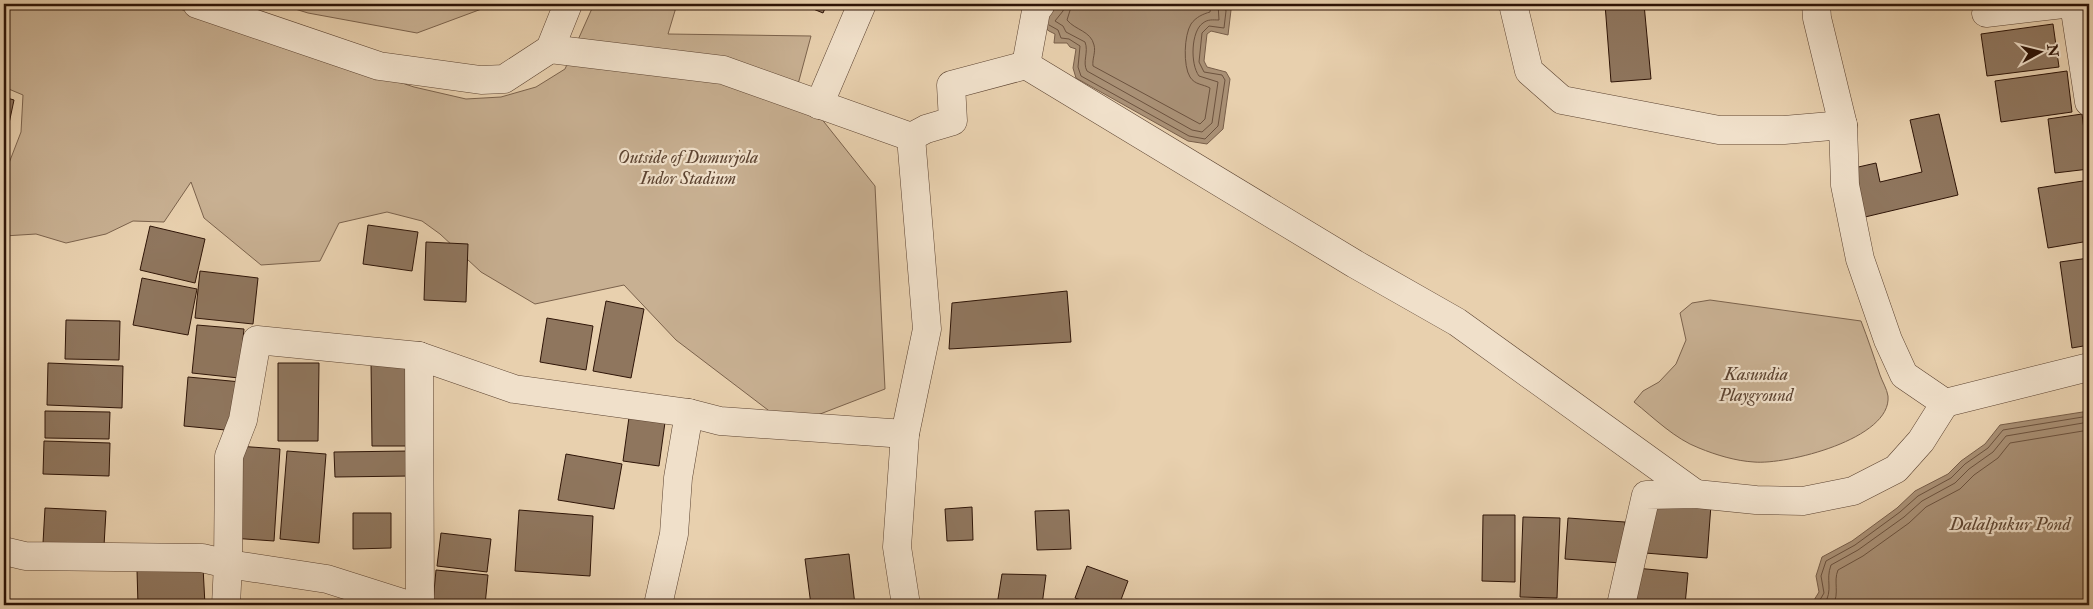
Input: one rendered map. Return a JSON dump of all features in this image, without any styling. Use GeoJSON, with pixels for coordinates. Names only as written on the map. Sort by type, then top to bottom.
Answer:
{"type":"FeatureCollection","features":[{"type":"Feature","properties":{"kind":"street"},"geometry":{"type":"LineString","coordinates":[[197,4],[379,66],[481,80],[504,79],[550,49],[568,4]]}},
{"type":"Feature","properties":{"kind":"street"},"geometry":{"type":"LineString","coordinates":[[820,105],[862,4]]}},
{"type":"Feature","properties":{"kind":"street"},"geometry":{"type":"LineString","coordinates":[[1026,65],[1036,11],[1041,4]]}},
{"type":"Feature","properties":{"kind":"street"},"geometry":{"type":"LineString","coordinates":[[1513,4],[1530,71],[1562,100],[1719,130],[1784,130],[1843,126]]}},
{"type":"Feature","properties":{"kind":"street"},"geometry":{"type":"LineString","coordinates":[[1816,4],[1817,18],[1843,126],[1844,185],[1860,259],[1888,340],[1904,375],[1945,403]]}},
{"type":"Feature","properties":{"kind":"street"},"geometry":{"type":"LineString","coordinates":[[1986,13],[2063,4]]}},
{"type":"Feature","properties":{"kind":"street"},"geometry":{"type":"LineString","coordinates":[[2074,4],[2089,102]]}},
{"type":"Feature","properties":{"kind":"street"},"geometry":{"type":"LineString","coordinates":[[550,49],[724,70],[911,137],[926,129],[954,121],[951,84],[1026,65],[1355,264],[1456,322],[1696,494]]}},
{"type":"Feature","properties":{"kind":"street"},"geometry":{"type":"LineString","coordinates":[[906,605],[897,547],[904,434],[927,329],[911,137]]}},
{"type":"Feature","properties":{"kind":"street"},"geometry":{"type":"LineString","coordinates":[[226,605],[229,456],[243,420],[257,340],[419,356],[514,389],[689,413],[720,421],[904,434]]}},
{"type":"Feature","properties":{"kind":"street"},"geometry":{"type":"LineString","coordinates":[[419,356],[420,605]]}},
{"type":"Feature","properties":{"kind":"street"},"geometry":{"type":"LineString","coordinates":[[1621,605],[1646,495],[1696,494],[1756,500],[1803,501],[1853,490],[1896,469],[1921,441],[1945,403],[2089,367]]}},
{"type":"Feature","properties":{"kind":"street"},"geometry":{"type":"LineString","coordinates":[[658,605],[674,534],[678,478],[689,413]]}},
{"type":"Feature","properties":{"kind":"street"},"geometry":{"type":"LineString","coordinates":[[4,551],[25,556],[202,558],[228,564],[327,579],[409,605]]}},
{"type":"Feature","properties":{"kind":"green space","name":"Outside of Dumurjola Indor Stadium"},"geometry":{"type":"Polygon","coordinates":[[[4,4],[165,4],[414,87],[466,99],[501,97],[536,87],[565,69],[594,4],[677,4],[668,34],[811,36],[797,88],[875,186],[885,389],[789,426],[676,340],[624,285],[535,304],[481,272],[440,234],[422,221],[387,212],[339,223],[320,261],[261,265],[204,218],[191,182],[164,222],[133,221],[106,234],[66,243],[36,234],[4,236],[4,176],[21,132],[23,95],[4,87],[4,4]]]}},
{"type":"Feature","properties":{"kind":"green space"},"geometry":{"type":"Polygon","coordinates":[[[279,4],[495,4],[417,33],[308,13],[279,4]]]}},
{"type":"Feature","properties":{"kind":"green space","name":"Kasundia Playground"},"geometry":{"type":"Polygon","coordinates":[[[1710,300],[1861,321],[1888,396],[1885,411],[1873,425],[1856,437],[1812,454],[1769,462],[1754,462],[1726,457],[1699,448],[1682,439],[1665,428],[1634,402],[1643,391],[1659,382],[1676,364],[1686,340],[1680,313],[1692,303],[1710,300]]]}},
{"type":"Feature","properties":{"kind":"water"},"geometry":{"type":"Polygon","coordinates":[[[1056,4],[1229,4],[1231,10],[1228,35],[1211,31],[1207,34],[1204,61],[1207,67],[1226,72],[1230,79],[1223,129],[1207,144],[1188,141],[1076,78],[1073,68],[1076,49],[1070,47],[1067,43],[1054,43],[1055,34],[1040,24],[1047,10],[1056,4]]]}},
{"type":"Feature","properties":{"kind":"water","name":"Dalalpukur Pond"},"geometry":{"type":"Polygon","coordinates":[[[2089,411],[2089,605],[1811,605],[1819,592],[1816,576],[1822,557],[1852,541],[1897,508],[1915,491],[1948,474],[1961,461],[1985,444],[2000,425],[2089,411]]]}},
{"type":"Feature","properties":{"kind":"building"},"geometry":{"type":"Polygon","coordinates":[[[801,4],[827,4],[823,13],[801,4]]]}},
{"type":"Feature","properties":{"kind":"building"},"geometry":{"type":"Polygon","coordinates":[[[1605,4],[1644,4],[1651,79],[1611,82],[1605,4]]]}},
{"type":"Feature","properties":{"kind":"building"},"geometry":{"type":"Polygon","coordinates":[[[2053,24],[2059,67],[1987,76],[1981,34],[2053,24]]]}},
{"type":"Feature","properties":{"kind":"building"},"geometry":{"type":"Polygon","coordinates":[[[2067,71],[2072,112],[2001,122],[1995,81],[2067,71]]]}},
{"type":"Feature","properties":{"kind":"building"},"geometry":{"type":"Polygon","coordinates":[[[4,97],[14,100],[4,147],[4,97]]]}},
{"type":"Feature","properties":{"kind":"building"},"geometry":{"type":"Polygon","coordinates":[[[1939,114],[1958,195],[1865,217],[1854,168],[1876,163],[1880,182],[1922,172],[1910,120],[1939,114]]]}},
{"type":"Feature","properties":{"kind":"building"},"geometry":{"type":"Polygon","coordinates":[[[2082,114],[2089,169],[2055,173],[2048,119],[2082,114]]]}},
{"type":"Feature","properties":{"kind":"building"},"geometry":{"type":"Polygon","coordinates":[[[2089,180],[2089,241],[2048,248],[2038,188],[2089,180]]]}},
{"type":"Feature","properties":{"kind":"building"},"geometry":{"type":"Polygon","coordinates":[[[368,225],[418,232],[412,271],[363,264],[368,225]]]}},
{"type":"Feature","properties":{"kind":"building"},"geometry":{"type":"Polygon","coordinates":[[[150,226],[205,239],[195,283],[140,270],[150,226]]]}},
{"type":"Feature","properties":{"kind":"building"},"geometry":{"type":"Polygon","coordinates":[[[426,242],[468,244],[466,302],[424,300],[426,242]]]}},
{"type":"Feature","properties":{"kind":"building"},"geometry":{"type":"Polygon","coordinates":[[[2089,258],[2089,345],[2072,348],[2060,262],[2089,258]]]}},
{"type":"Feature","properties":{"kind":"building"},"geometry":{"type":"Polygon","coordinates":[[[200,271],[258,278],[253,324],[195,318],[200,271]]]}},
{"type":"Feature","properties":{"kind":"building"},"geometry":{"type":"Polygon","coordinates":[[[142,278],[197,289],[188,335],[133,325],[142,278]]]}},
{"type":"Feature","properties":{"kind":"building"},"geometry":{"type":"Polygon","coordinates":[[[1067,291],[1071,342],[949,349],[952,303],[1067,291]]]}},
{"type":"Feature","properties":{"kind":"building"},"geometry":{"type":"Polygon","coordinates":[[[606,301],[644,309],[631,378],[593,371],[606,301]]]}},
{"type":"Feature","properties":{"kind":"building"},"geometry":{"type":"Polygon","coordinates":[[[547,318],[593,326],[586,370],[540,362],[547,318]]]}},
{"type":"Feature","properties":{"kind":"building"},"geometry":{"type":"Polygon","coordinates":[[[66,320],[120,321],[119,360],[65,359],[66,320]]]}},
{"type":"Feature","properties":{"kind":"building"},"geometry":{"type":"Polygon","coordinates":[[[197,325],[244,329],[239,378],[192,373],[197,325]]]}},
{"type":"Feature","properties":{"kind":"building"},"geometry":{"type":"Polygon","coordinates":[[[371,362],[411,362],[412,446],[372,446],[371,362]]]}},
{"type":"Feature","properties":{"kind":"building"},"geometry":{"type":"Polygon","coordinates":[[[48,363],[123,366],[122,408],[47,405],[48,363]]]}},
{"type":"Feature","properties":{"kind":"building"},"geometry":{"type":"Polygon","coordinates":[[[278,363],[319,363],[318,441],[278,441],[278,363]]]}},
{"type":"Feature","properties":{"kind":"building"},"geometry":{"type":"Polygon","coordinates":[[[188,377],[241,382],[236,431],[184,426],[188,377]]]}},
{"type":"Feature","properties":{"kind":"building"},"geometry":{"type":"Polygon","coordinates":[[[630,410],[666,415],[659,466],[623,461],[630,410]]]}},
{"type":"Feature","properties":{"kind":"building"},"geometry":{"type":"Polygon","coordinates":[[[45,411],[110,412],[109,439],[45,438],[45,411]]]}},
{"type":"Feature","properties":{"kind":"building"},"geometry":{"type":"Polygon","coordinates":[[[44,441],[110,443],[109,476],[43,474],[44,441]]]}},
{"type":"Feature","properties":{"kind":"building"},"geometry":{"type":"Polygon","coordinates":[[[237,446],[280,449],[274,541],[231,538],[237,446]]]}},
{"type":"Feature","properties":{"kind":"building"},"geometry":{"type":"Polygon","coordinates":[[[287,451],[326,454],[319,543],[280,539],[287,451]]]}},
{"type":"Feature","properties":{"kind":"building"},"geometry":{"type":"Polygon","coordinates":[[[410,451],[410,476],[335,477],[334,452],[410,451]]]}},
{"type":"Feature","properties":{"kind":"building"},"geometry":{"type":"Polygon","coordinates":[[[566,454],[622,464],[614,509],[558,500],[566,454]]]}},
{"type":"Feature","properties":{"kind":"building"},"geometry":{"type":"Polygon","coordinates":[[[1648,497],[1711,505],[1707,558],[1645,553],[1648,497]]]}},
{"type":"Feature","properties":{"kind":"building"},"geometry":{"type":"Polygon","coordinates":[[[972,507],[973,540],[947,541],[945,509],[972,507]]]}},
{"type":"Feature","properties":{"kind":"building"},"geometry":{"type":"Polygon","coordinates":[[[45,508],[106,511],[104,546],[43,543],[45,508]]]}},
{"type":"Feature","properties":{"kind":"building"},"geometry":{"type":"Polygon","coordinates":[[[519,510],[593,516],[590,576],[515,571],[519,510]]]}},
{"type":"Feature","properties":{"kind":"building"},"geometry":{"type":"Polygon","coordinates":[[[1069,510],[1071,549],[1037,550],[1035,511],[1069,510]]]}},
{"type":"Feature","properties":{"kind":"building"},"geometry":{"type":"Polygon","coordinates":[[[353,513],[391,513],[391,548],[353,549],[353,513]]]}},
{"type":"Feature","properties":{"kind":"building"},"geometry":{"type":"Polygon","coordinates":[[[1483,515],[1515,515],[1515,582],[1482,581],[1483,515]]]}},
{"type":"Feature","properties":{"kind":"building"},"geometry":{"type":"Polygon","coordinates":[[[1523,517],[1560,518],[1557,598],[1520,597],[1523,517]]]}},
{"type":"Feature","properties":{"kind":"building"},"geometry":{"type":"Polygon","coordinates":[[[1568,518],[1625,522],[1621,563],[1565,559],[1568,518]]]}},
{"type":"Feature","properties":{"kind":"building"},"geometry":{"type":"Polygon","coordinates":[[[441,533],[491,539],[487,572],[437,566],[441,533]]]}},
{"type":"Feature","properties":{"kind":"building"},"geometry":{"type":"Polygon","coordinates":[[[849,554],[855,605],[811,605],[805,559],[849,554]]]}},
{"type":"Feature","properties":{"kind":"building"},"geometry":{"type":"Polygon","coordinates":[[[1087,566],[1128,581],[1119,605],[1097,605],[1075,598],[1087,566]]]}},
{"type":"Feature","properties":{"kind":"building"},"geometry":{"type":"Polygon","coordinates":[[[203,567],[205,605],[138,605],[137,570],[203,567]]]}},
{"type":"Feature","properties":{"kind":"building"},"geometry":{"type":"Polygon","coordinates":[[[1636,568],[1688,573],[1685,605],[1633,605],[1636,568]]]}},
{"type":"Feature","properties":{"kind":"building"},"geometry":{"type":"Polygon","coordinates":[[[436,570],[488,575],[485,605],[433,602],[436,570]]]}},
{"type":"Feature","properties":{"kind":"building"},"geometry":{"type":"Polygon","coordinates":[[[1002,574],[1046,575],[1042,605],[997,605],[1002,574]]]}}]}
